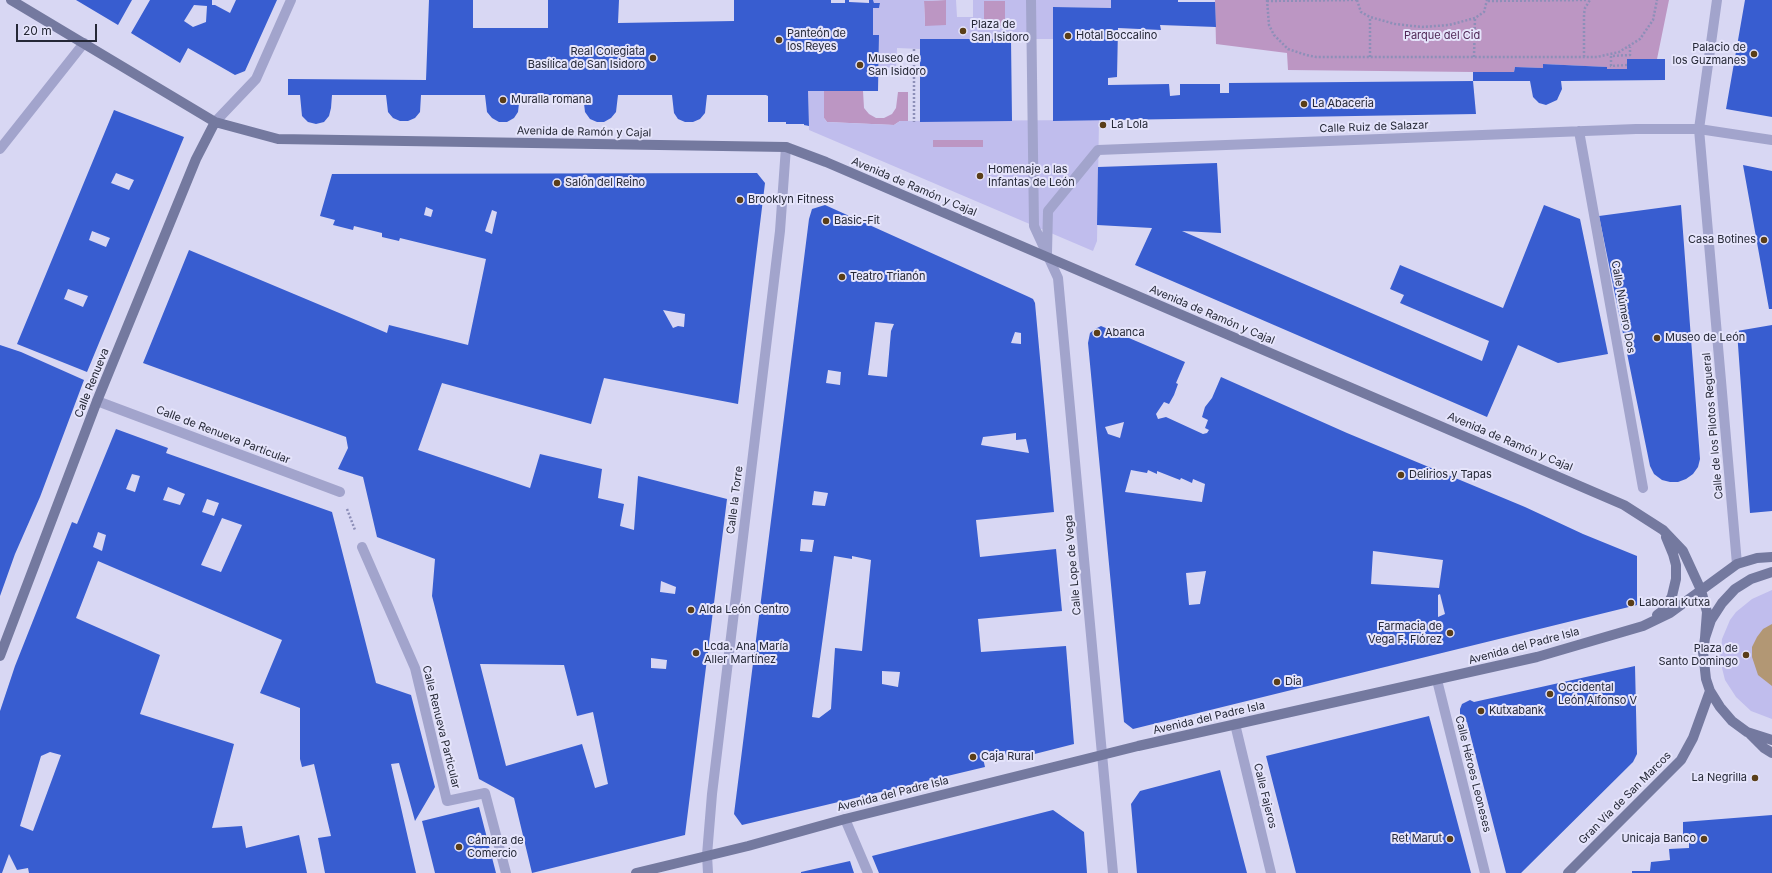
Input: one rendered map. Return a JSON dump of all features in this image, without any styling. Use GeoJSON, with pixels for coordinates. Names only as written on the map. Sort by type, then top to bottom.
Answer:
{"type":"FeatureCollection","features":[{"type":"Feature","properties":{"kind":"main road","name":"Avenida de Ramón y Cajal"},"geometry":{"type":"LineString","coordinates":[[11,0],[215,122],[278,139],[786,147],[826,162],[1048,256],[1453,432],[1582,485],[1624,505],[1663,530],[1683,551],[1701,590],[1707,612],[1705,638]]}},
{"type":"Feature","properties":{"kind":"main road","name":"Calle Renueva"},"geometry":{"type":"LineString","coordinates":[[0,656],[97,401],[196,159],[215,122]]}},
{"type":"Feature","properties":{"kind":"main road"},"geometry":{"type":"LineString","coordinates":[[1643,626],[1665,609],[1672,596],[1676,580],[1676,565],[1663,530]]}},
{"type":"Feature","properties":{"kind":"main road","name":"Avenida del Padre Isla"},"geometry":{"type":"LineString","coordinates":[[636,873],[748,846],[845,818],[1102,755],[1537,657],[1643,626],[1670,613],[1737,564],[1757,558],[1772,557]]}},
{"type":"Feature","properties":{"kind":"main road"},"geometry":{"type":"LineString","coordinates":[[1772,572],[1751,579],[1735,589],[1722,604],[1711,620],[1705,638],[1704,667],[1710,691],[1720,707],[1732,721],[1772,753]]}},
{"type":"Feature","properties":{"kind":"main road","name":"Gran Vía de San Marcos"},"geometry":{"type":"LineString","coordinates":[[1568,873],[1681,760],[1693,738],[1710,691]]}},
{"type":"Feature","properties":{"kind":"main road"},"geometry":{"type":"LineString","coordinates":[[1747,732],[1772,740]]}},
{"type":"Feature","properties":{"kind":"street"},"geometry":{"type":"LineString","coordinates":[[215,122],[256,79],[291,0]]}},
{"type":"Feature","properties":{"kind":"street","name":"Calle Lope de Vega"},"geometry":{"type":"LineString","coordinates":[[1031,0],[1034,226],[1058,278],[1113,873]]}},
{"type":"Feature","properties":{"kind":"street","name":"Calle de los Pilotos Regueral"},"geometry":{"type":"LineString","coordinates":[[1717,0],[1699,129],[1737,564]]}},
{"type":"Feature","properties":{"kind":"street"},"geometry":{"type":"LineString","coordinates":[[0,149],[84,43]]}},
{"type":"Feature","properties":{"kind":"street","name":"Calle Ruiz de Salazar"},"geometry":{"type":"LineString","coordinates":[[1048,256],[1048,211],[1098,150],[1636,129],[1699,129],[1772,140]]}},
{"type":"Feature","properties":{"kind":"street","name":"Calle Número Dos"},"geometry":{"type":"LineString","coordinates":[[1579,131],[1643,488]]}},
{"type":"Feature","properties":{"kind":"street","name":"Calle la Torre"},"geometry":{"type":"LineString","coordinates":[[708,873],[707,855],[712,794],[780,231],[786,147]]}},
{"type":"Feature","properties":{"kind":"street","name":"Calle de Renueva Particular"},"geometry":{"type":"LineString","coordinates":[[97,401],[340,492]]}},
{"type":"Feature","properties":{"kind":"street","name":"Calle Renueva Particular"},"geometry":{"type":"LineString","coordinates":[[362,547],[415,668],[447,801],[485,793],[506,873]]}},
{"type":"Feature","properties":{"kind":"street","name":"Calle Héroes Leoneses"},"geometry":{"type":"LineString","coordinates":[[1437,680],[1485,873]]}},
{"type":"Feature","properties":{"kind":"street","name":"Calle Fajeros"},"geometry":{"type":"LineString","coordinates":[[1235,724],[1271,873]]}},
{"type":"Feature","properties":{"kind":"street"},"geometry":{"type":"LineString","coordinates":[[845,818],[868,873]]}},
{"type":"Feature","properties":{"kind":"path"},"geometry":{"type":"LineString","coordinates":[[1584,57],[1584,14],[1589,0],[1487,1],[1484,12],[1475,18],[1449,26],[1422,27],[1395,24],[1370,17],[1361,12],[1357,0],[1267,0],[1269,25],[1274,35],[1288,49],[1297,53],[1316,57],[1584,57],[1611,55],[1630,47],[1640,39],[1653,20],[1657,0]]}},
{"type":"Feature","properties":{"kind":"path"},"geometry":{"type":"LineString","coordinates":[[1370,17],[1370,57]]}},
{"type":"Feature","properties":{"kind":"path"},"geometry":{"type":"LineString","coordinates":[[1474,57],[1475,18]]}},
{"type":"Feature","properties":{"kind":"path"},"geometry":{"type":"LineString","coordinates":[[1627,65],[1611,66],[1611,56],[1630,55],[1630,47]]}},
{"type":"Feature","properties":{"kind":"path"},"geometry":{"type":"LineString","coordinates":[[914,49],[914,122]]}},
{"type":"Feature","properties":{"kind":"path"},"geometry":{"type":"LineString","coordinates":[[340,492],[362,547]]}},
{"type":"Feature","properties":{"kind":"green space"},"geometry":{"type":"Polygon","coordinates":[[[946,0],[946,26],[925,26],[924,1],[946,0]]]}},
{"type":"Feature","properties":{"kind":"green space","name":"Parque del Cid"},"geometry":{"type":"Polygon","coordinates":[[[1215,0],[1669,0],[1657,59],[1627,59],[1627,69],[1543,64],[1543,68],[1515,67],[1514,72],[1473,72],[1288,70],[1287,53],[1216,44],[1215,0]]]}},
{"type":"Feature","properties":{"kind":"green space"},"geometry":{"type":"Polygon","coordinates":[[[984,1],[1005,1],[1006,26],[984,27],[984,1]]]}},
{"type":"Feature","properties":{"kind":"green space"},"geometry":{"type":"Polygon","coordinates":[[[824,91],[863,91],[864,108],[869,114],[876,118],[884,118],[892,114],[896,108],[898,92],[908,92],[908,121],[900,121],[894,125],[827,122],[824,118],[824,91]]]}},
{"type":"Feature","properties":{"kind":"green space"},"geometry":{"type":"Polygon","coordinates":[[[932,140],[983,140],[983,147],[933,147],[932,140]]]}},
{"type":"Feature","properties":{"kind":"shaded area","name":"Plaza de San Isidoro"},"geometry":{"type":"Polygon","coordinates":[[[873,0],[946,0],[956,0],[957,17],[973,17],[973,0],[1111,0],[1111,8],[1053,7],[1053,39],[920,39],[920,49],[897,48],[896,68],[879,67],[879,36],[873,35],[873,8],[879,8],[880,3],[874,3],[873,0]],[[946,0],[924,1],[925,26],[946,25],[946,0]],[[984,1],[984,27],[1005,26],[1005,1],[984,1]]]}},
{"type":"Feature","properties":{"kind":"shaded area"},"geometry":{"type":"Polygon","coordinates":[[[808,91],[824,91],[824,118],[827,122],[894,125],[900,121],[1099,120],[1097,241],[1093,251],[809,130],[808,91]],[[933,140],[933,147],[983,147],[983,140],[933,140]]]}},
{"type":"Feature","properties":{"kind":"shaded area","name":"Plaza de Santo Domingo"},"geometry":{"type":"Polygon","coordinates":[[[1772,590],[1772,719],[1751,711],[1736,697],[1725,680],[1720,660],[1722,639],[1730,620],[1736,612],[1752,599],[1772,590]]]}},
{"type":"Feature","properties":{"kind":"shaded area"},"geometry":{"type":"Polygon","coordinates":[[[1772,624],[1772,686],[1758,675],[1752,657],[1752,647],[1763,629],[1772,624]]]}},
{"type":"Feature","properties":{"kind":"building"},"geometry":{"type":"Polygon","coordinates":[[[76,0],[132,0],[118,25],[76,0]]]}},
{"type":"Feature","properties":{"kind":"building"},"geometry":{"type":"Polygon","coordinates":[[[150,0],[212,0],[212,5],[215,5],[230,13],[236,0],[277,0],[245,71],[235,75],[188,48],[180,63],[131,33],[150,0]],[[194,5],[184,21],[193,27],[206,22],[207,6],[194,5]]]}},
{"type":"Feature","properties":{"kind":"building","name":"Real Colegiata Basílica de San Isidoro"},"geometry":{"type":"Polygon","coordinates":[[[429,0],[473,0],[473,28],[548,28],[548,0],[619,0],[618,23],[734,21],[734,0],[831,0],[831,3],[845,3],[845,0],[849,0],[849,2],[869,3],[869,0],[873,0],[874,3],[880,3],[879,8],[873,8],[873,35],[879,35],[878,91],[808,91],[809,126],[804,124],[786,124],[786,122],[768,122],[768,96],[766,95],[707,95],[705,113],[700,119],[693,122],[685,122],[678,119],[674,113],[672,95],[618,95],[616,112],[611,118],[604,122],[597,122],[590,119],[585,112],[583,95],[520,95],[518,112],[514,118],[507,122],[499,122],[492,118],[487,112],[485,95],[421,95],[420,112],[415,118],[408,121],[400,121],[393,118],[388,112],[386,95],[332,95],[329,116],[324,122],[316,124],[308,122],[302,116],[300,95],[288,95],[288,79],[426,80],[429,0]]]}},
{"type":"Feature","properties":{"kind":"building"},"geometry":{"type":"Polygon","coordinates":[[[1111,0],[1178,0],[1178,2],[1215,2],[1216,27],[1160,25],[1161,30],[1118,28],[1117,77],[1108,78],[1108,85],[1169,84],[1170,96],[1180,95],[1180,84],[1220,84],[1220,93],[1229,93],[1229,83],[1473,81],[1476,114],[1053,121],[1053,7],[1111,8],[1111,0]]]}},
{"type":"Feature","properties":{"kind":"building","name":"Palacio de los Guzmanes"},"geometry":{"type":"Polygon","coordinates":[[[1745,0],[1772,0],[1772,117],[1726,109],[1745,0]]]}},
{"type":"Feature","properties":{"kind":"building"},"geometry":{"type":"Polygon","coordinates":[[[920,39],[1011,39],[1012,121],[920,122],[920,39]]]}},
{"type":"Feature","properties":{"kind":"building"},"geometry":{"type":"Polygon","coordinates":[[[1627,59],[1665,59],[1665,80],[1561,81],[1562,89],[1557,100],[1546,105],[1539,103],[1533,97],[1530,81],[1473,81],[1473,72],[1514,72],[1515,67],[1543,68],[1543,64],[1627,69],[1627,59]]]}},
{"type":"Feature","properties":{"kind":"building"},"geometry":{"type":"Polygon","coordinates":[[[114,110],[184,137],[87,372],[17,344],[114,110]],[[116,173],[111,183],[129,190],[134,180],[116,173]],[[92,231],[89,240],[106,247],[110,238],[92,231]],[[68,289],[64,299],[83,307],[88,296],[68,289]]]}},
{"type":"Feature","properties":{"kind":"building"},"geometry":{"type":"Polygon","coordinates":[[[1217,163],[1221,233],[1182,231],[1482,361],[1489,341],[1400,303],[1404,295],[1390,289],[1400,265],[1503,308],[1544,205],[1580,219],[1608,354],[1558,363],[1518,345],[1487,417],[1135,265],[1152,228],[1097,225],[1098,167],[1217,163]]]}},
{"type":"Feature","properties":{"kind":"building","name":"Casa Botines"},"geometry":{"type":"Polygon","coordinates":[[[1743,165],[1772,171],[1772,309],[1769,309],[1743,165]]]}},
{"type":"Feature","properties":{"kind":"building"},"geometry":{"type":"Polygon","coordinates":[[[757,173],[765,183],[738,404],[604,378],[591,424],[442,383],[418,450],[530,488],[540,454],[602,469],[598,498],[624,504],[620,526],[634,530],[638,476],[727,499],[685,835],[532,873],[514,798],[479,779],[432,596],[435,559],[377,537],[363,477],[338,469],[348,448],[346,437],[143,363],[189,250],[387,333],[389,325],[468,345],[486,259],[400,238],[399,241],[382,237],[382,233],[354,226],[353,230],[333,225],[335,220],[320,216],[332,174],[757,173]],[[426,207],[424,215],[431,217],[433,210],[426,207]],[[492,210],[485,231],[492,234],[497,212],[492,210]],[[663,310],[673,328],[678,326],[684,327],[685,314],[663,310]],[[661,581],[660,592],[675,594],[676,587],[661,581]],[[651,658],[651,668],[666,669],[667,660],[651,658]],[[480,664],[506,766],[582,744],[595,788],[608,784],[593,712],[577,716],[564,665],[480,664]]]}},
{"type":"Feature","properties":{"kind":"building"},"geometry":{"type":"Polygon","coordinates":[[[825,205],[1029,297],[1033,299],[1035,303],[1054,512],[976,520],[980,557],[1056,549],[1062,611],[978,619],[981,652],[1066,646],[1074,744],[1007,761],[1005,751],[982,754],[985,767],[742,825],[734,814],[809,219],[812,209],[825,205]],[[875,322],[868,375],[887,377],[891,331],[894,324],[875,322]],[[1015,332],[1011,343],[1021,344],[1021,333],[1015,332]],[[828,370],[826,383],[840,385],[841,372],[828,370]],[[1016,433],[983,437],[981,445],[1029,453],[1026,439],[1016,440],[1016,433]],[[814,491],[812,505],[825,506],[828,493],[814,491]],[[801,539],[800,551],[812,552],[814,540],[801,539]],[[834,556],[812,717],[819,718],[831,709],[835,648],[862,651],[871,560],[852,556],[852,559],[834,556]],[[882,671],[882,684],[898,687],[900,672],[882,671]]]}},
{"type":"Feature","properties":{"kind":"building","name":"Museo de León"},"geometry":{"type":"Polygon","coordinates":[[[1681,205],[1700,459],[1698,467],[1693,474],[1678,482],[1670,482],[1662,480],[1654,474],[1650,466],[1599,216],[1681,205]]]}},
{"type":"Feature","properties":{"kind":"building"},"geometry":{"type":"Polygon","coordinates":[[[1772,325],[1772,511],[1750,513],[1737,331],[1772,325]]]}},
{"type":"Feature","properties":{"kind":"building"},"geometry":{"type":"Polygon","coordinates":[[[1101,326],[1185,362],[1176,383],[1178,384],[1174,395],[1169,404],[1164,402],[1156,414],[1158,419],[1166,417],[1203,434],[1207,433],[1209,430],[1205,428],[1208,420],[1202,417],[1205,407],[1212,398],[1221,377],[1347,433],[1525,507],[1583,534],[1637,556],[1637,605],[1133,729],[1124,722],[1088,343],[1090,333],[1101,326]],[[1124,422],[1105,427],[1108,434],[1120,438],[1124,422]],[[1131,470],[1125,492],[1202,502],[1205,484],[1193,479],[1192,483],[1181,478],[1180,480],[1157,471],[1157,474],[1148,470],[1147,473],[1131,470]],[[1373,551],[1371,584],[1439,588],[1443,560],[1373,551]],[[1206,571],[1186,573],[1189,605],[1200,604],[1206,571]],[[1440,594],[1438,595],[1438,617],[1445,614],[1440,594]]]}},
{"type":"Feature","properties":{"kind":"building"},"geometry":{"type":"Polygon","coordinates":[[[0,345],[21,352],[84,380],[40,497],[15,554],[0,596],[0,345]]]}},
{"type":"Feature","properties":{"kind":"building"},"geometry":{"type":"Polygon","coordinates":[[[116,429],[168,448],[166,453],[332,512],[376,683],[411,695],[435,787],[415,821],[399,763],[391,764],[416,873],[325,873],[318,838],[331,836],[314,764],[302,767],[300,759],[300,708],[260,693],[282,640],[98,561],[76,618],[160,655],[140,714],[234,744],[212,828],[242,826],[246,848],[299,835],[307,873],[29,873],[28,868],[17,870],[9,854],[2,873],[0,873],[0,711],[15,666],[72,522],[77,524],[116,429]],[[132,474],[126,489],[135,492],[140,476],[132,474]],[[168,487],[163,500],[180,505],[185,494],[168,487]],[[207,499],[202,512],[214,516],[219,503],[207,499]],[[222,518],[201,565],[221,572],[242,525],[222,518]],[[98,532],[93,547],[102,551],[106,535],[98,532]],[[50,752],[41,756],[20,826],[33,831],[61,755],[50,752]]]}},
{"type":"Feature","properties":{"kind":"building"},"geometry":{"type":"Polygon","coordinates":[[[1635,666],[1637,754],[1633,762],[1521,873],[1506,873],[1467,722],[1460,717],[1460,709],[1462,704],[1470,700],[1474,702],[1635,666]]]}},
{"type":"Feature","properties":{"kind":"building"},"geometry":{"type":"Polygon","coordinates":[[[1429,716],[1471,873],[1296,873],[1266,756],[1429,716]]]}},
{"type":"Feature","properties":{"kind":"building"},"geometry":{"type":"Polygon","coordinates":[[[1220,770],[1247,873],[1137,873],[1131,804],[1140,791],[1220,770]]]}},
{"type":"Feature","properties":{"kind":"building","name":"Cámara de Comercio"},"geometry":{"type":"Polygon","coordinates":[[[479,807],[496,873],[435,873],[422,821],[479,807]]]}},
{"type":"Feature","properties":{"kind":"building"},"geometry":{"type":"Polygon","coordinates":[[[1053,810],[1084,832],[1087,873],[879,873],[872,856],[1053,810]]]}},
{"type":"Feature","properties":{"kind":"building"},"geometry":{"type":"Polygon","coordinates":[[[1772,815],[1772,873],[1632,873],[1632,871],[1650,871],[1651,862],[1670,860],[1669,849],[1689,848],[1689,839],[1683,838],[1683,822],[1772,815]]]}},
{"type":"Feature","properties":{"kind":"building"},"geometry":{"type":"Polygon","coordinates":[[[850,861],[854,873],[801,873],[801,872],[850,861]]]}},
{"type":"Feature","properties":{"kind":"place","name":"Plaza de San Isidoro"},"geometry":{"type":"Point","coordinates":[963,31]}},
{"type":"Feature","properties":{"kind":"place","name":"Hotal Boccalino"},"geometry":{"type":"Point","coordinates":[1068,36]}},
{"type":"Feature","properties":{"kind":"place","name":"Panteón de los Reyes"},"geometry":{"type":"Point","coordinates":[779,40]}},
{"type":"Feature","properties":{"kind":"place","name":"Palacio de los Guzmanes"},"geometry":{"type":"Point","coordinates":[1754,54]}},
{"type":"Feature","properties":{"kind":"place","name":"Real Colegiata Basílica de San Isidoro"},"geometry":{"type":"Point","coordinates":[653,58]}},
{"type":"Feature","properties":{"kind":"place","name":"Museo de San Isidoro"},"geometry":{"type":"Point","coordinates":[860,65]}},
{"type":"Feature","properties":{"kind":"place","name":"Muralla romana"},"geometry":{"type":"Point","coordinates":[503,100]}},
{"type":"Feature","properties":{"kind":"place","name":"La Abaceria"},"geometry":{"type":"Point","coordinates":[1304,104]}},
{"type":"Feature","properties":{"kind":"place","name":"La Lola"},"geometry":{"type":"Point","coordinates":[1103,125]}},
{"type":"Feature","properties":{"kind":"place","name":"Homenaje a las Infantas de León"},"geometry":{"type":"Point","coordinates":[980,176]}},
{"type":"Feature","properties":{"kind":"place","name":"Salón del Reino"},"geometry":{"type":"Point","coordinates":[557,183]}},
{"type":"Feature","properties":{"kind":"place","name":"Brooklyn Fitness"},"geometry":{"type":"Point","coordinates":[740,200]}},
{"type":"Feature","properties":{"kind":"place","name":"Basic-Fit"},"geometry":{"type":"Point","coordinates":[826,221]}},
{"type":"Feature","properties":{"kind":"place","name":"Casa Botines"},"geometry":{"type":"Point","coordinates":[1764,240]}},
{"type":"Feature","properties":{"kind":"place","name":"Teatro Trianón"},"geometry":{"type":"Point","coordinates":[842,277]}},
{"type":"Feature","properties":{"kind":"place","name":"Abanca"},"geometry":{"type":"Point","coordinates":[1097,333]}},
{"type":"Feature","properties":{"kind":"place","name":"Museo de León"},"geometry":{"type":"Point","coordinates":[1657,338]}},
{"type":"Feature","properties":{"kind":"place","name":"Delirios y Tapas"},"geometry":{"type":"Point","coordinates":[1401,475]}},
{"type":"Feature","properties":{"kind":"place","name":"Laboral Kutxa"},"geometry":{"type":"Point","coordinates":[1631,603]}},
{"type":"Feature","properties":{"kind":"place","name":"Alda León Centro"},"geometry":{"type":"Point","coordinates":[691,610]}},
{"type":"Feature","properties":{"kind":"place","name":"Farmacia de Vega F. Flórez"},"geometry":{"type":"Point","coordinates":[1450,633]}},
{"type":"Feature","properties":{"kind":"place","name":"Lcda. Ana María Aller Martínez"},"geometry":{"type":"Point","coordinates":[696,653]}},
{"type":"Feature","properties":{"kind":"place","name":"Plaza de Santo Domingo"},"geometry":{"type":"Point","coordinates":[1746,655]}},
{"type":"Feature","properties":{"kind":"place","name":"Dia"},"geometry":{"type":"Point","coordinates":[1277,682]}},
{"type":"Feature","properties":{"kind":"place","name":"Occidental León Alfonso V"},"geometry":{"type":"Point","coordinates":[1550,694]}},
{"type":"Feature","properties":{"kind":"place","name":"Kutxabank"},"geometry":{"type":"Point","coordinates":[1481,711]}},
{"type":"Feature","properties":{"kind":"place","name":"Caja Rural"},"geometry":{"type":"Point","coordinates":[973,757]}},
{"type":"Feature","properties":{"kind":"place","name":"La Negrilla"},"geometry":{"type":"Point","coordinates":[1755,778]}},
{"type":"Feature","properties":{"kind":"place","name":"Ret Marut"},"geometry":{"type":"Point","coordinates":[1450,839]}},
{"type":"Feature","properties":{"kind":"place","name":"Unicaja Banco"},"geometry":{"type":"Point","coordinates":[1704,839]}},
{"type":"Feature","properties":{"kind":"place","name":"Cámara de Comercio"},"geometry":{"type":"Point","coordinates":[459,847]}}]}
